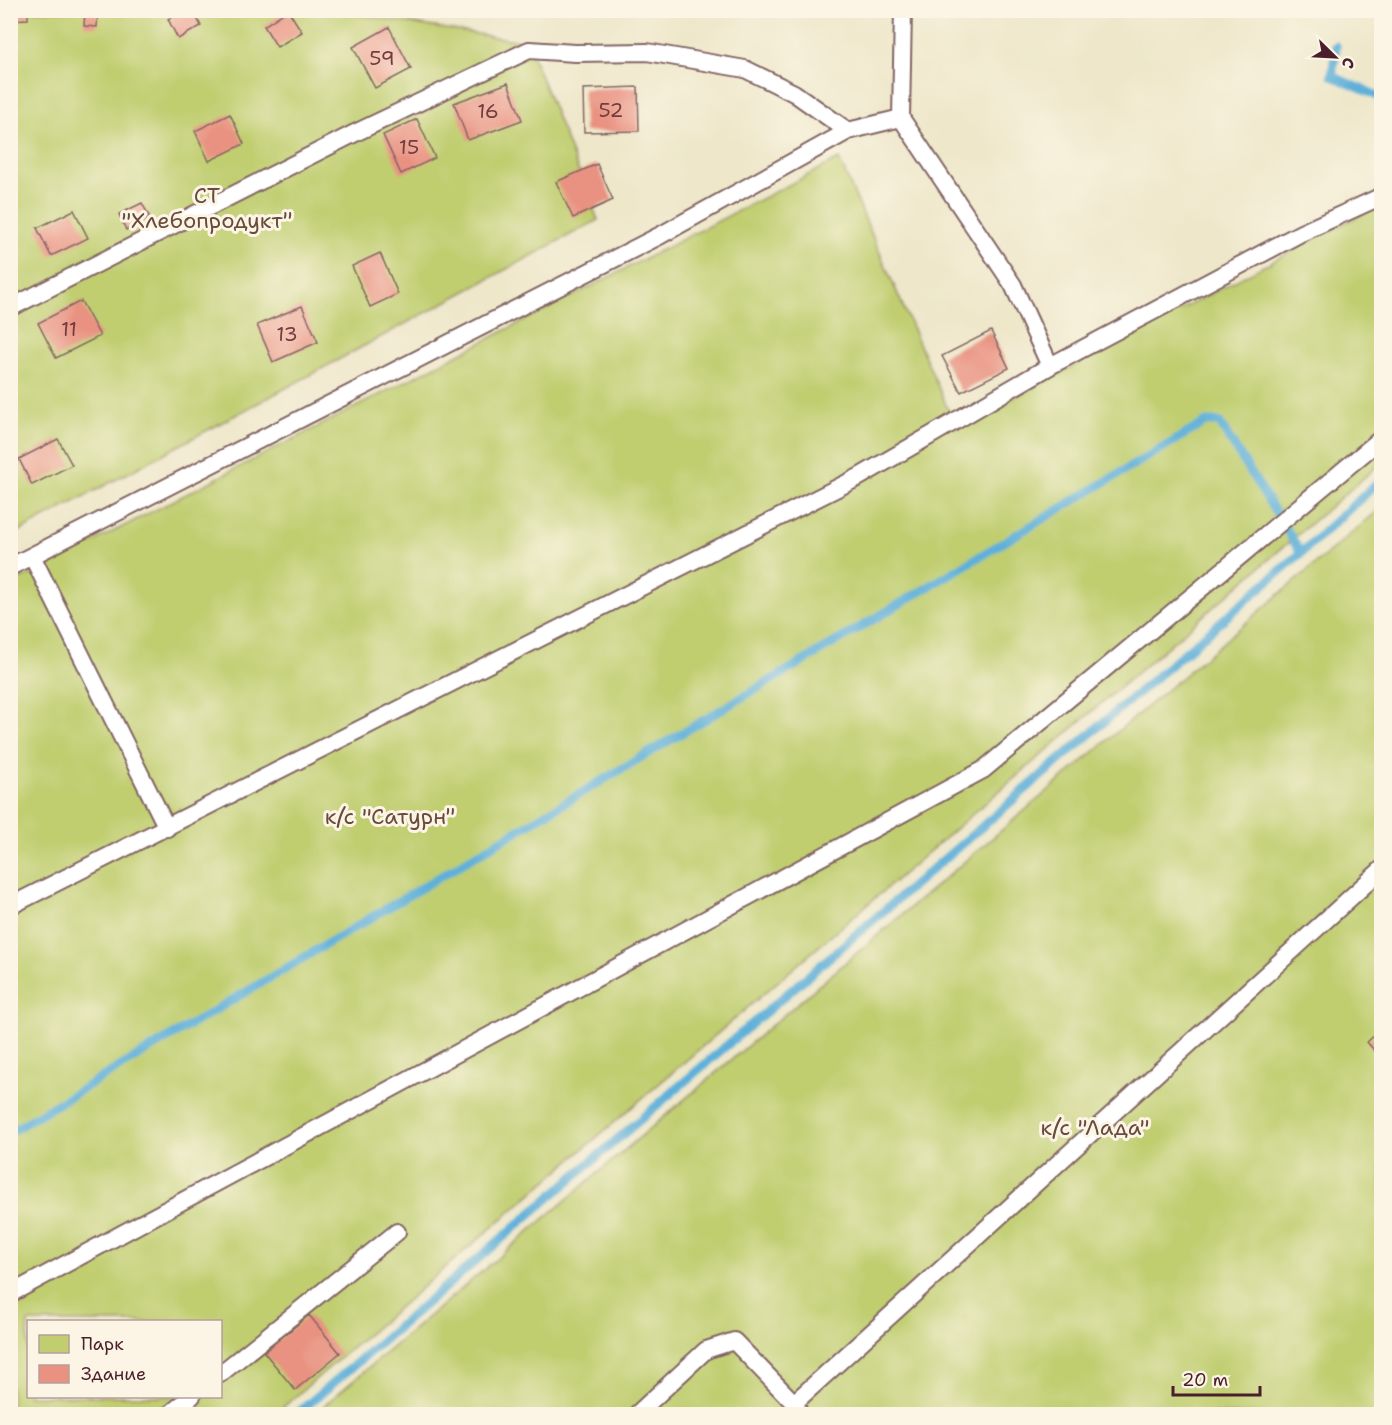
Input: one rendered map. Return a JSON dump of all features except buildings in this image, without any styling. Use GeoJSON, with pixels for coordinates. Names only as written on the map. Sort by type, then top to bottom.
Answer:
{"type":"FeatureCollection","features":[{"type":"Feature","properties":{"kind":"lane"},"geometry":{"type":"LineString","coordinates":[[903,10],[901,118],[1013,285],[1050,366]]}},
{"type":"Feature","properties":{"kind":"lane"},"geometry":{"type":"LineString","coordinates":[[10,308],[356,133],[529,50],[575,53],[647,52],[745,69],[794,93],[848,131]]}},
{"type":"Feature","properties":{"kind":"lane"},"geometry":{"type":"LineString","coordinates":[[10,567],[651,241],[848,131],[901,118]]}},
{"type":"Feature","properties":{"kind":"lane"},"geometry":{"type":"LineString","coordinates":[[10,906],[859,477],[1050,366],[1301,233],[1382,196]]}},
{"type":"Feature","properties":{"kind":"lane"},"geometry":{"type":"LineString","coordinates":[[10,1294],[983,770],[1382,438]]}},
{"type":"Feature","properties":{"kind":"lane"},"geometry":{"type":"LineString","coordinates":[[32,556],[167,828]]}},
{"type":"Feature","properties":{"kind":"lane"},"geometry":{"type":"LineString","coordinates":[[636,1414],[706,1350],[734,1341],[797,1409],[1382,869]]}},
{"type":"Feature","properties":{"kind":"lane"},"geometry":{"type":"LineString","coordinates":[[222,1372],[397,1232]]}},
{"type":"Feature","properties":{"kind":"lane"},"geometry":{"type":"LineString","coordinates":[[170,1414],[190,1398]]}},
{"type":"Feature","properties":{"kind":"green space","name":"СТ \"Хлебопродукт\""},"geometry":{"type":"Polygon","coordinates":[[[11,11],[334,11],[527,42],[598,220],[11,536],[11,11]]]}},
{"type":"Feature","properties":{"kind":"green space","name":"к/с \"Сатурн\""},"geometry":{"type":"Polygon","coordinates":[[[839,159],[956,428],[1381,204],[1381,463],[275,1414],[11,1414],[11,584],[839,159]]]}},
{"type":"Feature","properties":{"kind":"green space","name":"к/с \"Лада\""},"geometry":{"type":"Polygon","coordinates":[[[1381,508],[1381,1414],[314,1414],[1381,508]]]}},
{"type":"Feature","properties":{"kind":"waterway"},"geometry":{"type":"LineString","coordinates":[[1336,46],[1332,76],[1382,98]]}},
{"type":"Feature","properties":{"kind":"waterway"},"geometry":{"type":"LineString","coordinates":[[10,1132],[1206,422],[1219,422],[1301,553],[1382,479]]}},
{"type":"Feature","properties":{"kind":"waterway"},"geometry":{"type":"LineString","coordinates":[[297,1414],[1301,553]]}}]}
